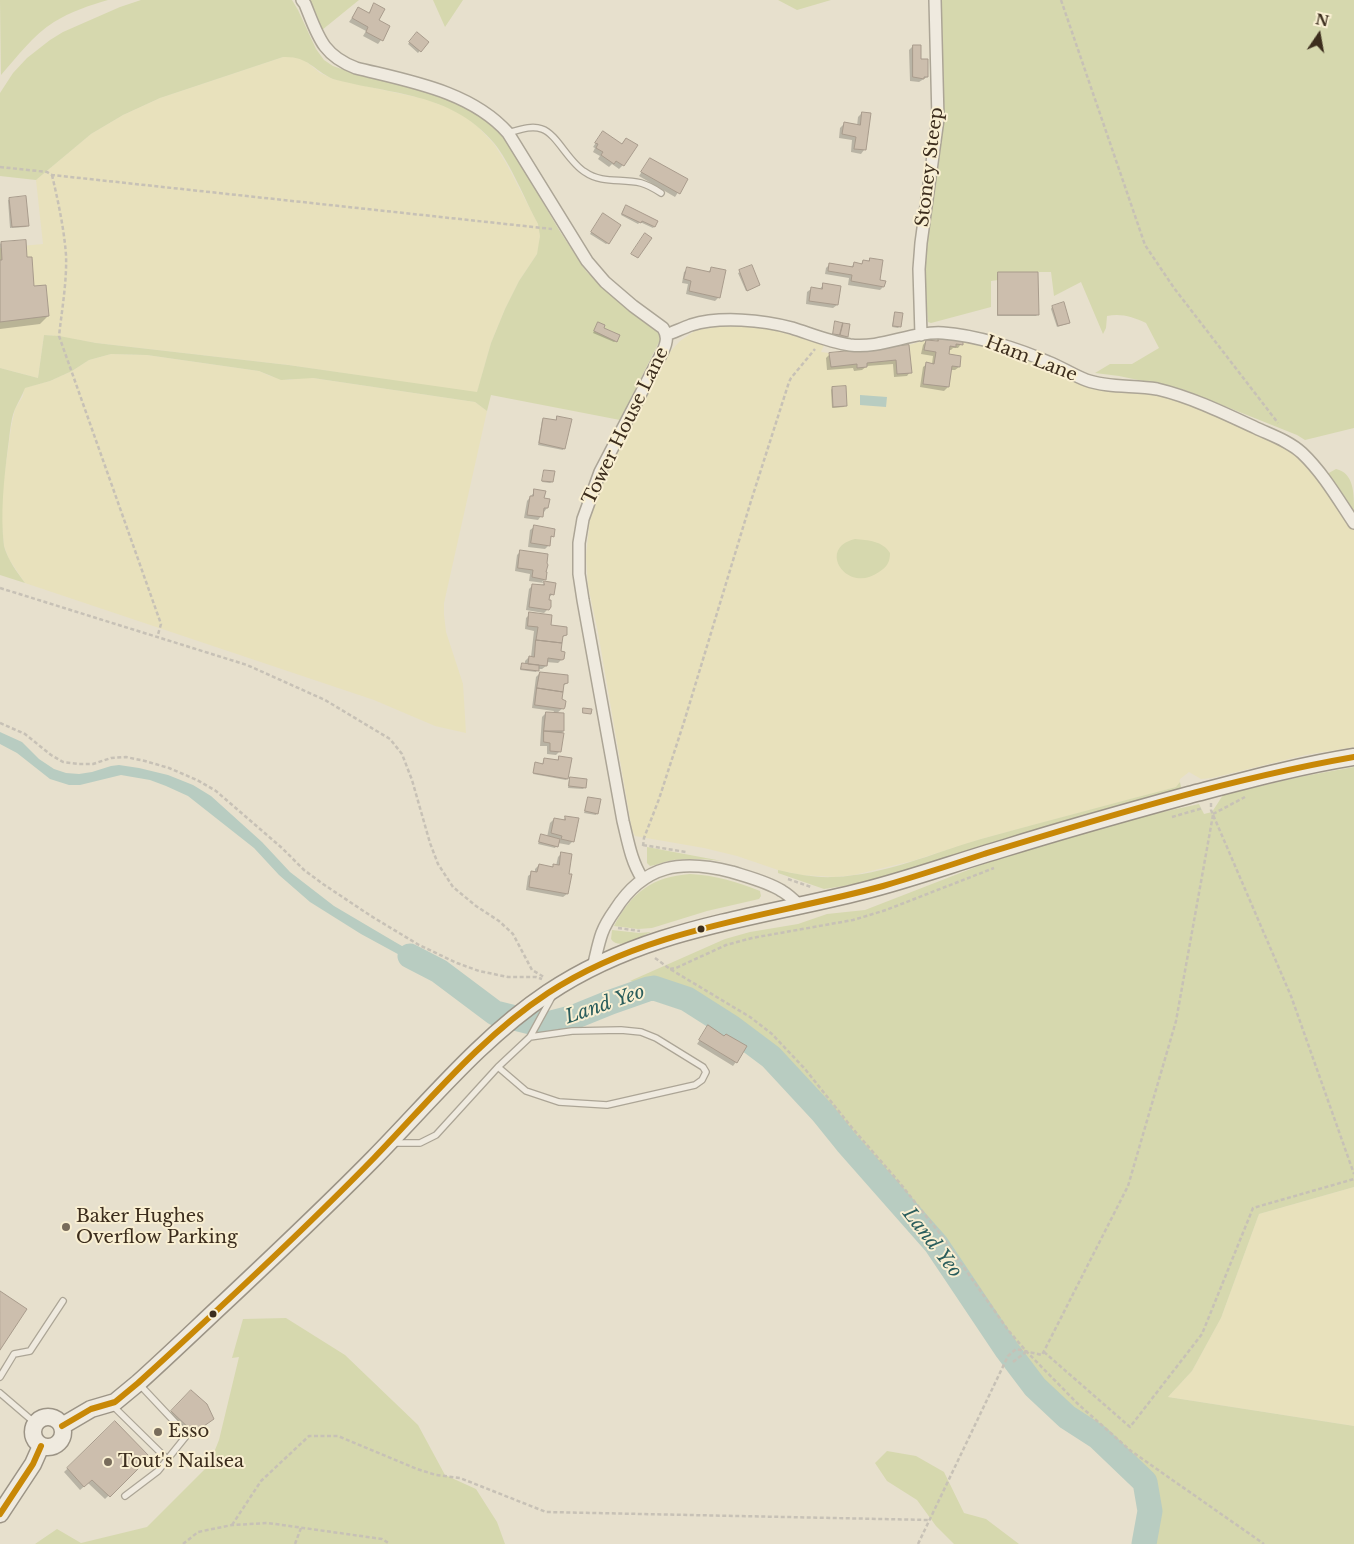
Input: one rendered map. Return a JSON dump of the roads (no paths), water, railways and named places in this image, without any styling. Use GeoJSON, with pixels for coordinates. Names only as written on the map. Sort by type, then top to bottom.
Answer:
{"type":"FeatureCollection","features":[{"type":"Feature","properties":{"kind":"main road"},"geometry":{"type":"LineString","coordinates":[[62,1426],[91,1409],[115,1402],[138,1383],[306,1226],[477,1051],[504,1026],[553,990],[593,967],[669,936],[863,891],[1069,828],[1295,768],[1354,757]]}},
{"type":"Feature","properties":{"kind":"main road"},"geometry":{"type":"LineString","coordinates":[[42,1417],[52,1417],[60,1422],[63,1437],[52,1447],[41,1446],[37,1443],[32,1433],[35,1423],[42,1417]]}},
{"type":"Feature","properties":{"kind":"main road"},"geometry":{"type":"LineString","coordinates":[[0,1515],[33,1464],[41,1446]]}},
{"type":"Feature","properties":{"kind":"street","name":"Tower House Lane"},"geometry":{"type":"LineString","coordinates":[[302,0],[319,38],[327,50],[343,63],[440,91],[486,113],[499,123],[508,133],[587,262],[605,282],[663,328],[666,335],[666,344],[663,351],[600,472],[583,519],[579,543],[579,574],[582,600],[623,821],[631,855],[635,867],[642,878]]}},
{"type":"Feature","properties":{"kind":"street","name":"Stoney Steep"},"geometry":{"type":"LineString","coordinates":[[921,334],[920,243],[938,119],[935,0]]}},
{"type":"Feature","properties":{"kind":"street","name":"Ham Lane"},"geometry":{"type":"LineString","coordinates":[[666,335],[700,323],[744,320],[778,324],[835,342],[860,346],[881,344],[935,332],[970,337],[1030,355],[1096,383],[1168,392],[1223,412],[1281,439],[1300,452],[1318,470],[1354,523]]}},
{"type":"Feature","properties":{"kind":"street"},"geometry":{"type":"LineString","coordinates":[[593,967],[599,942],[607,923],[628,891],[642,878],[651,873],[673,867],[709,867],[739,874],[774,887],[787,894],[800,906]]}},
{"type":"Feature","properties":{"kind":"lane"},"geometry":{"type":"LineString","coordinates":[[508,133],[521,129],[542,129],[549,133],[576,166],[585,173],[600,179],[641,183],[661,193]]}},
{"type":"Feature","properties":{"kind":"lane"},"geometry":{"type":"LineString","coordinates":[[389,1143],[420,1143],[436,1136],[498,1068],[530,1037],[542,1017],[553,990]]}},
{"type":"Feature","properties":{"kind":"lane"},"geometry":{"type":"LineString","coordinates":[[498,1068],[526,1091],[559,1102],[607,1106],[695,1086],[702,1080],[706,1072],[703,1067],[656,1038],[641,1032],[621,1030],[572,1031],[530,1037]]}},
{"type":"Feature","properties":{"kind":"lane"},"geometry":{"type":"LineString","coordinates":[[0,1377],[14,1354],[30,1351],[63,1301]]}},
{"type":"Feature","properties":{"kind":"lane"},"geometry":{"type":"LineString","coordinates":[[125,1496],[158,1471],[187,1435],[138,1383]]}},
{"type":"Feature","properties":{"kind":"lane"},"geometry":{"type":"LineString","coordinates":[[0,1393],[35,1423]]}},
{"type":"Feature","properties":{"kind":"lane"},"geometry":{"type":"LineString","coordinates":[[110,1404],[167,1459]]}},
{"type":"Feature","properties":{"kind":"waterway","name":"Land Yeo"},"geometry":{"type":"LineString","coordinates":[[410,956],[439,971],[495,1013],[543,1025],[574,1017],[654,988],[687,999],[731,1027],[771,1057],[822,1112],[936,1244],[1007,1350],[1035,1387],[1067,1417],[1098,1437],[1145,1482],[1150,1511],[1144,1544]]}},
{"type":"Feature","properties":{"kind":"place","name":"Baker Hughes Overflow Parking"},"geometry":{"type":"Point","coordinates":[66,1227]}},
{"type":"Feature","properties":{"kind":"place","name":"Esso"},"geometry":{"type":"Point","coordinates":[158,1432]}},
{"type":"Feature","properties":{"kind":"place","name":"Tout's Nailsea"},"geometry":{"type":"Point","coordinates":[108,1462]}}]}
